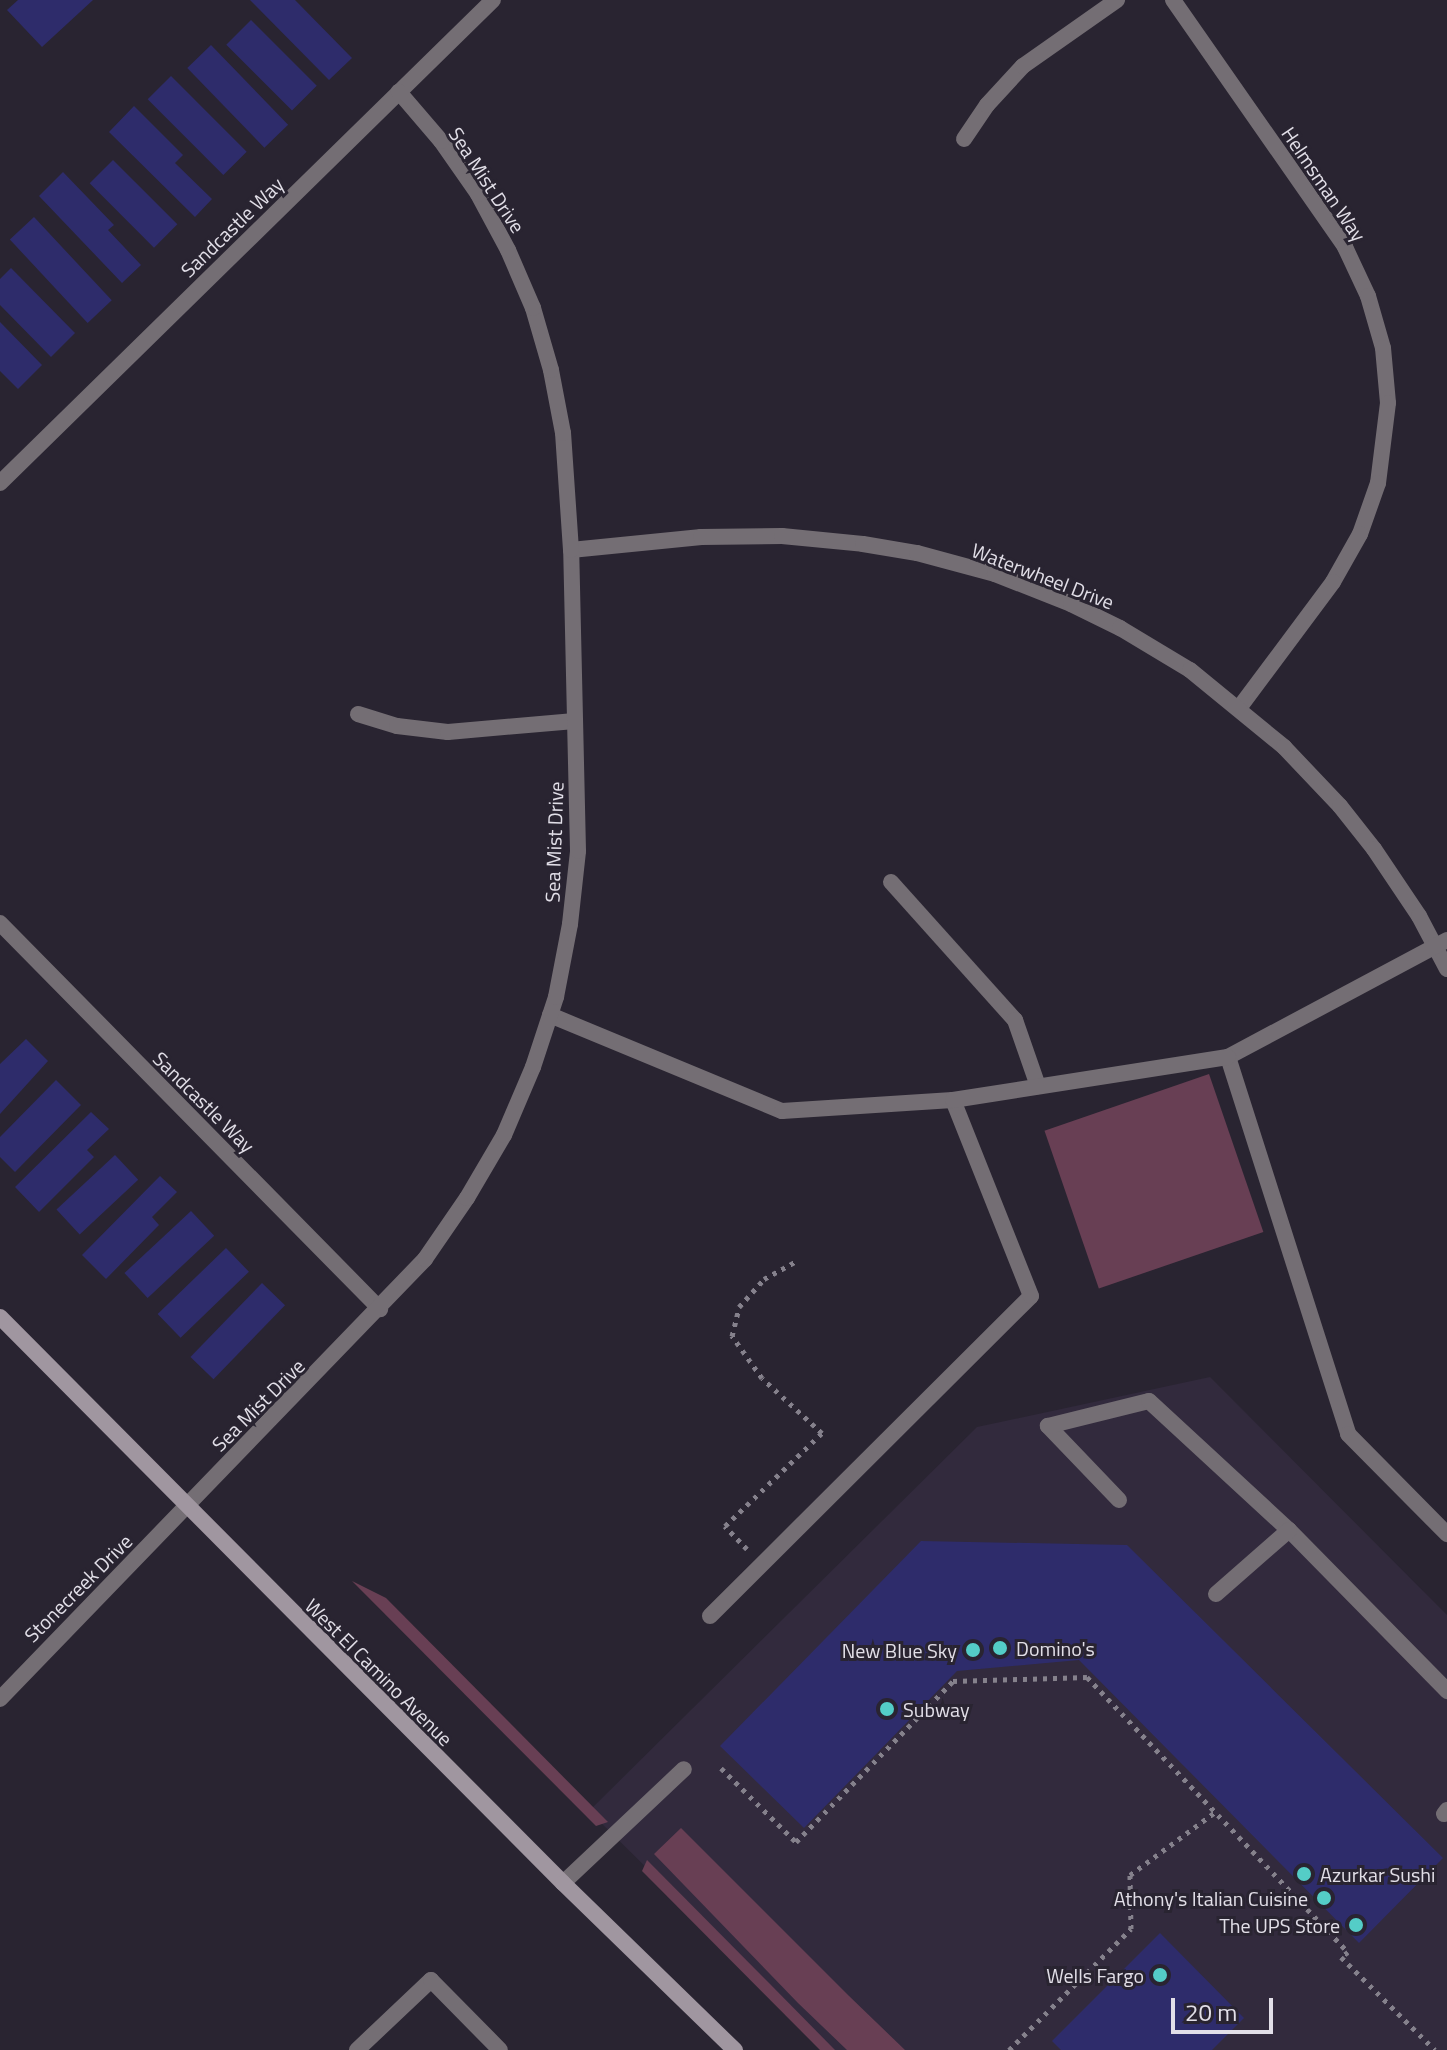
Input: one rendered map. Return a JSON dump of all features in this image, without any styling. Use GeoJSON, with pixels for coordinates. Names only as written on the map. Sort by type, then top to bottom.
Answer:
{"type":"FeatureCollection","features":[{"type":"Feature","properties":{"kind":"main road","name":"West El Camino Avenue"},"geometry":{"type":"LineString","coordinates":[[0,1317],[563,1883],[735,2050]]}},
{"type":"Feature","properties":{"kind":"street","name":"Sandcastle Way"},"geometry":{"type":"LineString","coordinates":[[0,483],[493,0]]}},
{"type":"Feature","properties":{"kind":"street"},"geometry":{"type":"LineString","coordinates":[[964,139],[995,95],[1023,66],[1117,0]]}},
{"type":"Feature","properties":{"kind":"street","name":"Helmsman Way"},"geometry":{"type":"LineString","coordinates":[[1173,0],[1345,247],[1368,296],[1383,348],[1388,403],[1378,483],[1360,534],[1333,582],[1239,708]]}},
{"type":"Feature","properties":{"kind":"street","name":"Sea Mist Drive"},"geometry":{"type":"LineString","coordinates":[[186,1506],[380,1309],[425,1259],[467,1198],[504,1135],[533,1067],[550,1015],[570,924],[578,851],[571,550],[563,433],[551,370],[533,308],[508,250],[478,194],[441,141],[399,92]]}},
{"type":"Feature","properties":{"kind":"street","name":"Waterwheel Drive"},"geometry":{"type":"LineString","coordinates":[[571,550],[701,537],[782,536],[917,553],[995,574],[1071,604],[1120,628],[1178,663],[1239,708],[1284,747],[1340,806],[1374,849],[1442,943],[1447,969]]}},
{"type":"Feature","properties":{"kind":"street"},"geometry":{"type":"LineString","coordinates":[[358,714],[397,726],[448,732],[575,721]]}},
{"type":"Feature","properties":{"kind":"street"},"geometry":{"type":"LineString","coordinates":[[891,882],[1015,1020],[1038,1086]]}},
{"type":"Feature","properties":{"kind":"street","name":"Sandcastle Way"},"geometry":{"type":"LineString","coordinates":[[0,923],[380,1309]]}},
{"type":"Feature","properties":{"kind":"street"},"geometry":{"type":"LineString","coordinates":[[550,1015],[782,1111],[953,1100],[1228,1057],[1442,943]]}},
{"type":"Feature","properties":{"kind":"street"},"geometry":{"type":"LineString","coordinates":[[1228,1057],[1348,1434],[1447,1534]]}},
{"type":"Feature","properties":{"kind":"street"},"geometry":{"type":"LineString","coordinates":[[710,1616],[1031,1296],[953,1100]]}},
{"type":"Feature","properties":{"kind":"street"},"geometry":{"type":"LineString","coordinates":[[1119,1500],[1048,1426],[1149,1401],[1289,1530],[1447,1691]]}},
{"type":"Feature","properties":{"kind":"street","name":"Stonecreek Drive"},"geometry":{"type":"LineString","coordinates":[[0,1699],[186,1506]]}},
{"type":"Feature","properties":{"kind":"street"},"geometry":{"type":"LineString","coordinates":[[1216,1594],[1289,1530]]}},
{"type":"Feature","properties":{"kind":"street"},"geometry":{"type":"LineString","coordinates":[[563,1883],[684,1769]]}},
{"type":"Feature","properties":{"kind":"street"},"geometry":{"type":"LineString","coordinates":[[357,2050],[431,1980],[500,2050]]}},
{"type":"Feature","properties":{"kind":"path"},"geometry":{"type":"LineString","coordinates":[[761,1565],[725,1526],[822,1433],[762,1378],[732,1336],[739,1307],[764,1279],[797,1261]]}},
{"type":"Feature","properties":{"kind":"path"},"geometry":{"type":"LineString","coordinates":[[721,1768],[796,1842],[953,1681],[1087,1677],[1348,1952],[1341,1957],[1435,2050]]}},
{"type":"Feature","properties":{"kind":"path"},"geometry":{"type":"LineString","coordinates":[[1009,2050],[1131,1929],[1130,1875],[1215,1812]]}},
{"type":"Feature","properties":{"kind":"shaded area"},"geometry":{"type":"Polygon","coordinates":[[[1209,1074],[1263,1232],[1099,1289],[1044,1131],[1209,1074]]]}},
{"type":"Feature","properties":{"kind":"shaded area"},"geometry":{"type":"Polygon","coordinates":[[[1210,1377],[1447,1615],[1447,2050],[831,2050],[589,1811],[977,1427],[1210,1377]]]}},
{"type":"Feature","properties":{"kind":"shaded area"},"geometry":{"type":"Polygon","coordinates":[[[352,1581],[386,1598],[608,1822],[596,1826],[352,1581]]]}},
{"type":"Feature","properties":{"kind":"shaded area"},"geometry":{"type":"Polygon","coordinates":[[[681,1828],[905,2050],[847,2050],[798,2003],[654,1854],[681,1828]]]}},
{"type":"Feature","properties":{"kind":"shaded area"},"geometry":{"type":"Polygon","coordinates":[[[647,1860],[835,2050],[820,2050],[642,1871],[647,1860]]]}},
{"type":"Feature","properties":{"kind":"building"},"geometry":{"type":"Polygon","coordinates":[[[18,0],[93,0],[42,47],[7,10],[18,0]]]}},
{"type":"Feature","properties":{"kind":"building"},"geometry":{"type":"Polygon","coordinates":[[[250,0],[295,0],[352,58],[329,80],[250,0]]]}},
{"type":"Feature","properties":{"kind":"building"},"geometry":{"type":"Polygon","coordinates":[[[251,20],[317,86],[292,111],[226,45],[251,20]]]}},
{"type":"Feature","properties":{"kind":"building"},"geometry":{"type":"Polygon","coordinates":[[[211,45],[288,125],[264,148],[187,68],[211,45]]]}},
{"type":"Feature","properties":{"kind":"building"},"geometry":{"type":"Polygon","coordinates":[[[171,76],[247,152],[223,175],[148,99],[171,76]]]}},
{"type":"Feature","properties":{"kind":"building"},"geometry":{"type":"Polygon","coordinates":[[[134,106],[183,155],[175,163],[212,199],[195,217],[109,132],[134,106]]]}},
{"type":"Feature","properties":{"kind":"building"},"geometry":{"type":"Polygon","coordinates":[[[113,160],[177,224],[154,248],[90,183],[113,160]]]}},
{"type":"Feature","properties":{"kind":"building"},"geometry":{"type":"Polygon","coordinates":[[[63,172],[114,225],[108,230],[141,265],[122,283],[39,196],[63,172]]]}},
{"type":"Feature","properties":{"kind":"building"},"geometry":{"type":"Polygon","coordinates":[[[34,217],[112,300],[88,323],[10,240],[34,217]]]}},
{"type":"Feature","properties":{"kind":"building"},"geometry":{"type":"Polygon","coordinates":[[[11,268],[75,333],[51,357],[0,305],[0,279],[11,268]]]}},
{"type":"Feature","properties":{"kind":"building"},"geometry":{"type":"Polygon","coordinates":[[[0,322],[42,365],[18,389],[0,371],[0,322]]]}},
{"type":"Feature","properties":{"kind":"building"},"geometry":{"type":"Polygon","coordinates":[[[26,1039],[48,1061],[0,1114],[0,1064],[26,1039]]]}},
{"type":"Feature","properties":{"kind":"building"},"geometry":{"type":"Polygon","coordinates":[[[56,1080],[81,1105],[15,1172],[0,1157],[0,1137],[56,1080]]]}},
{"type":"Feature","properties":{"kind":"building"},"geometry":{"type":"Polygon","coordinates":[[[91,1112],[109,1129],[87,1150],[94,1157],[39,1212],[15,1187],[91,1112]]]}},
{"type":"Feature","properties":{"kind":"building"},"geometry":{"type":"Polygon","coordinates":[[[115,1155],[138,1180],[80,1234],[56,1210],[115,1155]]]}},
{"type":"Feature","properties":{"kind":"building"},"geometry":{"type":"Polygon","coordinates":[[[160,1176],[177,1192],[152,1217],[159,1225],[106,1279],[82,1255],[160,1176]]]}},
{"type":"Feature","properties":{"kind":"building"},"geometry":{"type":"Polygon","coordinates":[[[191,1211],[214,1236],[148,1298],[124,1273],[191,1211]]]}},
{"type":"Feature","properties":{"kind":"building"},"geometry":{"type":"Polygon","coordinates":[[[226,1248],[249,1272],[181,1338],[158,1314],[226,1248]]]}},
{"type":"Feature","properties":{"kind":"building"},"geometry":{"type":"Polygon","coordinates":[[[262,1283],[285,1305],[213,1379],[190,1357],[262,1283]]]}},
{"type":"Feature","properties":{"kind":"building"},"geometry":{"type":"Polygon","coordinates":[[[921,1541],[1127,1545],[1443,1858],[1359,1943],[1079,1660],[957,1671],[804,1828],[720,1746],[921,1541]]]}},
{"type":"Feature","properties":{"kind":"building","name":"Wells Fargo"},"geometry":{"type":"Polygon","coordinates":[[[1160,1933],[1244,2018],[1212,2050],[1061,2050],[1052,2041],[1160,1933]]]}},
{"type":"Feature","properties":{"kind":"place","name":"Domino's"},"geometry":{"type":"Point","coordinates":[1000,1648]}},
{"type":"Feature","properties":{"kind":"place","name":"New Blue Sky"},"geometry":{"type":"Point","coordinates":[973,1650]}},
{"type":"Feature","properties":{"kind":"place","name":"Subway"},"geometry":{"type":"Point","coordinates":[887,1709]}},
{"type":"Feature","properties":{"kind":"place","name":"Azurkar Sushi"},"geometry":{"type":"Point","coordinates":[1304,1874]}},
{"type":"Feature","properties":{"kind":"place","name":"Athony's Italian Cuisine"},"geometry":{"type":"Point","coordinates":[1324,1898]}},
{"type":"Feature","properties":{"kind":"place","name":"The UPS Store"},"geometry":{"type":"Point","coordinates":[1356,1925]}},
{"type":"Feature","properties":{"kind":"place","name":"Wells Fargo"},"geometry":{"type":"Point","coordinates":[1160,1975]}}]}
